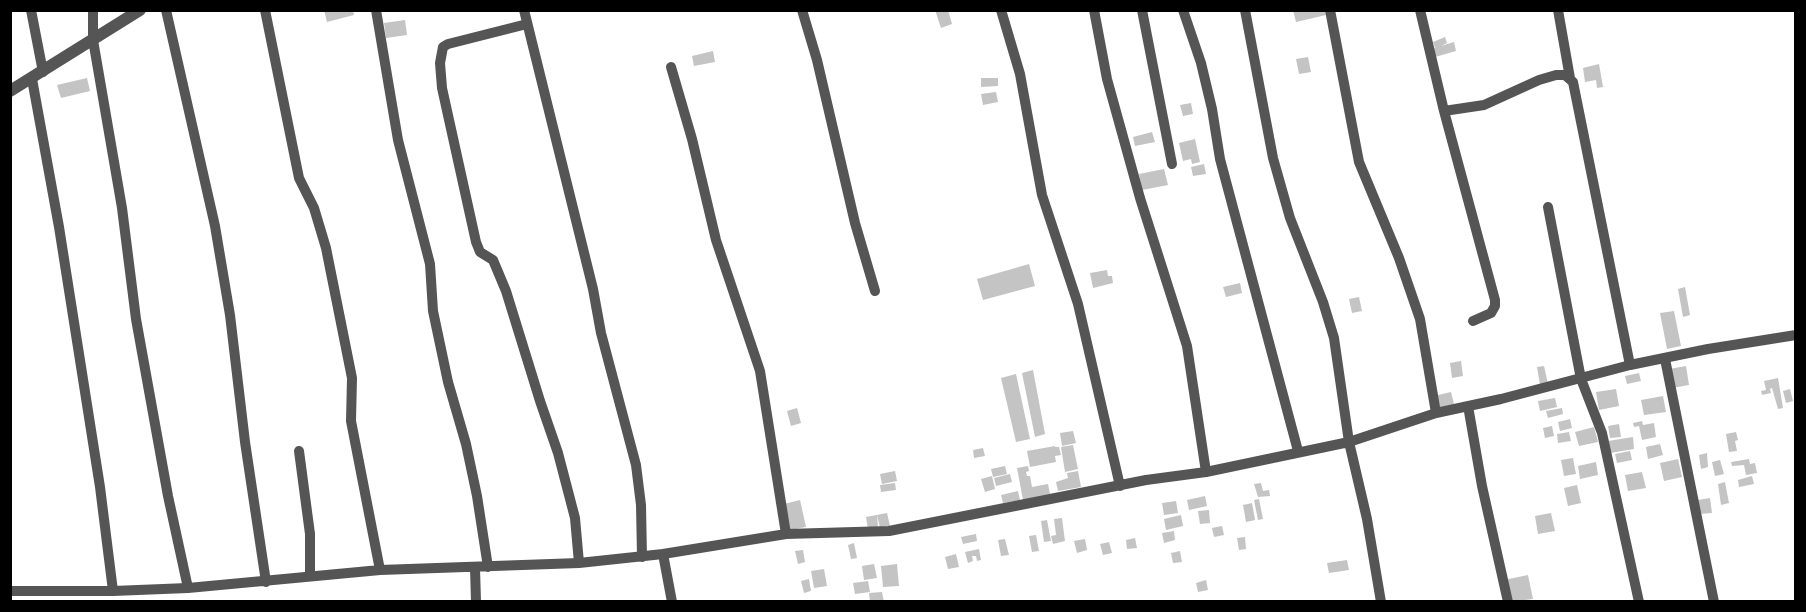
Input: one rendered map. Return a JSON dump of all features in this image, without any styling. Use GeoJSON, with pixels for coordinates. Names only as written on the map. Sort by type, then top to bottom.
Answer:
{"type":"FeatureCollection","features":[{"type":"Feature","properties":{"kind":"street"},"geometry":{"type":"LineString","coordinates":[[31,10],[59,227],[100,486],[113,591]]}},
{"type":"Feature","properties":{"kind":"street"},"geometry":{"type":"LineString","coordinates":[[93,10],[93,40],[120,197],[136,319],[168,496],[188,588]]}},
{"type":"Feature","properties":{"kind":"street"},"geometry":{"type":"LineString","coordinates":[[10,92],[140,10]]}},
{"type":"Feature","properties":{"kind":"street"},"geometry":{"type":"LineString","coordinates":[[166,10],[217,237],[230,315],[245,442],[266,582]]}},
{"type":"Feature","properties":{"kind":"street"},"geometry":{"type":"LineString","coordinates":[[265,10],[299,178],[315,208],[331,270],[352,378],[351,421],[380,570]]}},
{"type":"Feature","properties":{"kind":"street"},"geometry":{"type":"LineString","coordinates":[[376,10],[398,140],[430,264],[433,311],[448,382],[466,444],[488,567]]}},
{"type":"Feature","properties":{"kind":"street"},"geometry":{"type":"LineString","coordinates":[[524,10],[593,289],[601,333],[636,465],[641,505],[642,557]]}},
{"type":"Feature","properties":{"kind":"street"},"geometry":{"type":"LineString","coordinates":[[802,10],[817,60],[855,223],[875,291]]}},
{"type":"Feature","properties":{"kind":"street"},"geometry":{"type":"LineString","coordinates":[[1001,10],[1020,74],[1042,195],[1078,304],[1120,486]]}},
{"type":"Feature","properties":{"kind":"street"},"geometry":{"type":"LineString","coordinates":[[1094,10],[1107,79],[1140,198],[1187,346],[1206,472]]}},
{"type":"Feature","properties":{"kind":"street"},"geometry":{"type":"LineString","coordinates":[[1142,10],[1172,164]]}},
{"type":"Feature","properties":{"kind":"street"},"geometry":{"type":"LineString","coordinates":[[1183,10],[1201,63],[1212,109],[1220,159],[1299,451]]}},
{"type":"Feature","properties":{"kind":"street"},"geometry":{"type":"LineString","coordinates":[[1245,10],[1273,158],[1295,236],[1329,320],[1349,442],[1367,519],[1381,602]]}},
{"type":"Feature","properties":{"kind":"street"},"geometry":{"type":"LineString","coordinates":[[1330,10],[1359,162],[1395,248],[1417,309],[1436,413]]}},
{"type":"Feature","properties":{"kind":"street"},"geometry":{"type":"LineString","coordinates":[[1420,10],[1444,111],[1495,300],[1491,313],[1473,321]]}},
{"type":"Feature","properties":{"kind":"street"},"geometry":{"type":"LineString","coordinates":[[1558,10],[1630,365]]}},
{"type":"Feature","properties":{"kind":"street"},"geometry":{"type":"LineString","coordinates":[[526,24],[443,47],[440,63],[442,87],[476,242],[480,252],[493,260],[506,291],[558,453],[575,518],[579,563]]}},
{"type":"Feature","properties":{"kind":"street"},"geometry":{"type":"LineString","coordinates":[[671,67],[692,139],[716,240],[760,371],[786,534]]}},
{"type":"Feature","properties":{"kind":"street"},"geometry":{"type":"LineString","coordinates":[[1444,111],[1484,105],[1539,80],[1556,75],[1565,75],[1570,78]]}},
{"type":"Feature","properties":{"kind":"street"},"geometry":{"type":"LineString","coordinates":[[1548,207],[1581,379],[1602,433],[1639,602]]}},
{"type":"Feature","properties":{"kind":"street"},"geometry":{"type":"LineString","coordinates":[[10,591],[188,588],[380,570],[579,563],[642,557],[786,534],[889,531],[1120,486],[1206,472],[1349,442],[1436,413],[1581,379],[1630,365],[1708,349],[1796,335]]}},
{"type":"Feature","properties":{"kind":"street"},"geometry":{"type":"LineString","coordinates":[[1665,359],[1714,602]]}},
{"type":"Feature","properties":{"kind":"street"},"geometry":{"type":"LineString","coordinates":[[1468,406],[1482,486],[1508,602]]}},
{"type":"Feature","properties":{"kind":"street"},"geometry":{"type":"LineString","coordinates":[[299,451],[310,534],[310,576]]}},
{"type":"Feature","properties":{"kind":"street"},"geometry":{"type":"LineString","coordinates":[[663,554],[672,602]]}},
{"type":"Feature","properties":{"kind":"street"},"geometry":{"type":"LineString","coordinates":[[476,568],[476,602]]}},
{"type":"Feature","properties":{"kind":"building"},"geometry":{"type":"Polygon","coordinates":[[[324,10],[353,10],[354,15],[327,22],[324,10]]]}},
{"type":"Feature","properties":{"kind":"building"},"geometry":{"type":"Polygon","coordinates":[[[935,10],[948,10],[952,24],[941,28],[935,10]]]}},
{"type":"Feature","properties":{"kind":"building"},"geometry":{"type":"Polygon","coordinates":[[[1293,10],[1325,10],[1326,15],[1296,22],[1293,10]]]}},
{"type":"Feature","properties":{"kind":"building"},"geometry":{"type":"Polygon","coordinates":[[[405,20],[407,35],[386,38],[384,23],[405,20]]]}},
{"type":"Feature","properties":{"kind":"building"},"geometry":{"type":"Polygon","coordinates":[[[1445,37],[1447,43],[1441,46],[1454,42],[1456,51],[1435,57],[1433,42],[1445,37]]]}},
{"type":"Feature","properties":{"kind":"building"},"geometry":{"type":"Polygon","coordinates":[[[713,51],[715,62],[694,66],[692,56],[713,51]]]}},
{"type":"Feature","properties":{"kind":"building"},"geometry":{"type":"Polygon","coordinates":[[[1308,57],[1311,72],[1299,74],[1296,59],[1308,57]]]}},
{"type":"Feature","properties":{"kind":"building"},"geometry":{"type":"Polygon","coordinates":[[[1599,64],[1603,87],[1597,88],[1596,80],[1585,82],[1583,68],[1599,64]]]}},
{"type":"Feature","properties":{"kind":"building"},"geometry":{"type":"Polygon","coordinates":[[[87,78],[90,91],[61,98],[57,85],[87,78]]]}},
{"type":"Feature","properties":{"kind":"building"},"geometry":{"type":"Polygon","coordinates":[[[981,78],[998,78],[998,86],[981,87],[981,78]]]}},
{"type":"Feature","properties":{"kind":"building"},"geometry":{"type":"Polygon","coordinates":[[[996,92],[998,102],[983,105],[981,94],[996,92]]]}},
{"type":"Feature","properties":{"kind":"building"},"geometry":{"type":"Polygon","coordinates":[[[1191,103],[1193,114],[1183,116],[1180,105],[1191,103]]]}},
{"type":"Feature","properties":{"kind":"building"},"geometry":{"type":"Polygon","coordinates":[[[1152,132],[1155,142],[1135,146],[1133,137],[1152,132]]]}},
{"type":"Feature","properties":{"kind":"building"},"geometry":{"type":"Polygon","coordinates":[[[1195,139],[1200,162],[1192,164],[1191,159],[1183,161],[1179,143],[1195,139]]]}},
{"type":"Feature","properties":{"kind":"building"},"geometry":{"type":"Polygon","coordinates":[[[1204,164],[1206,174],[1193,176],[1191,167],[1204,164]]]}},
{"type":"Feature","properties":{"kind":"building"},"geometry":{"type":"Polygon","coordinates":[[[1164,169],[1168,185],[1142,190],[1139,174],[1164,169]]]}},
{"type":"Feature","properties":{"kind":"building"},"geometry":{"type":"Polygon","coordinates":[[[1029,264],[1035,286],[983,300],[977,279],[1029,264]]]}},
{"type":"Feature","properties":{"kind":"building"},"geometry":{"type":"Polygon","coordinates":[[[1107,270],[1108,276],[1112,276],[1113,283],[1093,288],[1090,273],[1107,270]]]}},
{"type":"Feature","properties":{"kind":"building"},"geometry":{"type":"Polygon","coordinates":[[[1240,283],[1242,293],[1226,297],[1223,287],[1240,283]]]}},
{"type":"Feature","properties":{"kind":"building"},"geometry":{"type":"Polygon","coordinates":[[[1685,287],[1690,315],[1683,317],[1678,289],[1685,287]]]}},
{"type":"Feature","properties":{"kind":"building"},"geometry":{"type":"Polygon","coordinates":[[[1359,297],[1362,311],[1352,313],[1349,299],[1359,297]]]}},
{"type":"Feature","properties":{"kind":"building"},"geometry":{"type":"Polygon","coordinates":[[[1674,311],[1681,346],[1667,349],[1660,313],[1674,311]]]}},
{"type":"Feature","properties":{"kind":"building"},"geometry":{"type":"Polygon","coordinates":[[[1461,361],[1463,376],[1452,378],[1450,363],[1461,361]]]}},
{"type":"Feature","properties":{"kind":"building"},"geometry":{"type":"Polygon","coordinates":[[[1544,366],[1548,384],[1540,385],[1537,367],[1544,366]]]}},
{"type":"Feature","properties":{"kind":"building"},"geometry":{"type":"Polygon","coordinates":[[[1686,366],[1689,385],[1672,388],[1669,369],[1686,366]]]}},
{"type":"Feature","properties":{"kind":"building"},"geometry":{"type":"Polygon","coordinates":[[[1033,370],[1045,434],[1035,437],[1022,373],[1033,370]]]}},
{"type":"Feature","properties":{"kind":"building"},"geometry":{"type":"Polygon","coordinates":[[[1639,373],[1641,381],[1627,384],[1625,376],[1639,373]]]}},
{"type":"Feature","properties":{"kind":"building"},"geometry":{"type":"Polygon","coordinates":[[[1016,374],[1030,439],[1016,442],[1001,378],[1016,374]]]}},
{"type":"Feature","properties":{"kind":"building"},"geometry":{"type":"Polygon","coordinates":[[[1778,378],[1783,408],[1778,409],[1772,388],[1771,393],[1762,395],[1761,391],[1766,390],[1764,381],[1778,378]]]}},
{"type":"Feature","properties":{"kind":"building"},"geometry":{"type":"Polygon","coordinates":[[[1616,389],[1619,406],[1599,410],[1596,392],[1616,389]]]}},
{"type":"Feature","properties":{"kind":"building"},"geometry":{"type":"Polygon","coordinates":[[[1790,389],[1793,401],[1786,403],[1783,391],[1790,389]]]}},
{"type":"Feature","properties":{"kind":"building"},"geometry":{"type":"Polygon","coordinates":[[[1451,392],[1454,404],[1437,408],[1434,396],[1451,392]]]}},
{"type":"Feature","properties":{"kind":"building"},"geometry":{"type":"Polygon","coordinates":[[[1663,396],[1666,412],[1644,415],[1641,400],[1663,396]]]}},
{"type":"Feature","properties":{"kind":"building"},"geometry":{"type":"Polygon","coordinates":[[[1555,398],[1557,407],[1540,411],[1538,401],[1555,398]]]}},
{"type":"Feature","properties":{"kind":"building"},"geometry":{"type":"Polygon","coordinates":[[[797,408],[801,423],[791,426],[787,411],[797,408]]]}},
{"type":"Feature","properties":{"kind":"building"},"geometry":{"type":"Polygon","coordinates":[[[1562,408],[1563,414],[1548,418],[1546,411],[1562,408]]]}},
{"type":"Feature","properties":{"kind":"building"},"geometry":{"type":"Polygon","coordinates":[[[1570,419],[1572,428],[1560,431],[1558,422],[1570,419]]]}},
{"type":"Feature","properties":{"kind":"building"},"geometry":{"type":"Polygon","coordinates":[[[1642,421],[1643,425],[1654,423],[1656,437],[1642,440],[1639,426],[1634,427],[1633,423],[1642,421]]]}},
{"type":"Feature","properties":{"kind":"building"},"geometry":{"type":"Polygon","coordinates":[[[1619,424],[1621,437],[1610,438],[1608,426],[1619,424]]]}},
{"type":"Feature","properties":{"kind":"building"},"geometry":{"type":"Polygon","coordinates":[[[1552,426],[1554,436],[1545,438],[1543,428],[1552,426]]]}},
{"type":"Feature","properties":{"kind":"building"},"geometry":{"type":"Polygon","coordinates":[[[1594,427],[1598,442],[1579,446],[1575,432],[1594,427]]]}},
{"type":"Feature","properties":{"kind":"building"},"geometry":{"type":"Polygon","coordinates":[[[1073,431],[1076,443],[1062,446],[1060,433],[1073,431]]]}},
{"type":"Feature","properties":{"kind":"building"},"geometry":{"type":"Polygon","coordinates":[[[1569,432],[1571,441],[1558,443],[1557,434],[1569,432]]]}},
{"type":"Feature","properties":{"kind":"building"},"geometry":{"type":"Polygon","coordinates":[[[1736,432],[1737,451],[1729,452],[1726,434],[1736,432]]]}},
{"type":"Feature","properties":{"kind":"building"},"geometry":{"type":"Polygon","coordinates":[[[1633,437],[1634,449],[1610,453],[1608,441],[1633,437]]]}},
{"type":"Feature","properties":{"kind":"building"},"geometry":{"type":"Polygon","coordinates":[[[1660,444],[1663,455],[1648,459],[1646,447],[1660,444]]]}},
{"type":"Feature","properties":{"kind":"building"},"geometry":{"type":"Polygon","coordinates":[[[1073,445],[1078,469],[1065,472],[1061,447],[1073,445]]]}},
{"type":"Feature","properties":{"kind":"building"},"geometry":{"type":"Polygon","coordinates":[[[1059,447],[1061,455],[1055,456],[1056,462],[1030,467],[1027,451],[1059,447]]]}},
{"type":"Feature","properties":{"kind":"building"},"geometry":{"type":"Polygon","coordinates":[[[983,448],[985,456],[974,458],[973,450],[983,448]]]}},
{"type":"Feature","properties":{"kind":"building"},"geometry":{"type":"Polygon","coordinates":[[[1630,451],[1632,460],[1617,463],[1615,454],[1630,451]]]}},
{"type":"Feature","properties":{"kind":"building"},"geometry":{"type":"Polygon","coordinates":[[[1707,453],[1708,467],[1701,469],[1699,455],[1707,453]]]}},
{"type":"Feature","properties":{"kind":"building"},"geometry":{"type":"Polygon","coordinates":[[[1573,458],[1576,474],[1564,476],[1561,460],[1573,458]]]}},
{"type":"Feature","properties":{"kind":"building"},"geometry":{"type":"Polygon","coordinates":[[[1678,459],[1682,477],[1664,481],[1660,463],[1678,459]]]}},
{"type":"Feature","properties":{"kind":"building"},"geometry":{"type":"Polygon","coordinates":[[[1749,459],[1750,464],[1755,463],[1757,473],[1746,475],[1744,465],[1732,466],[1731,462],[1749,459]]]}},
{"type":"Feature","properties":{"kind":"building"},"geometry":{"type":"Polygon","coordinates":[[[1720,460],[1724,474],[1715,476],[1712,462],[1720,460]]]}},
{"type":"Feature","properties":{"kind":"building"},"geometry":{"type":"Polygon","coordinates":[[[1596,462],[1598,475],[1580,479],[1578,466],[1596,462]]]}},
{"type":"Feature","properties":{"kind":"building"},"geometry":{"type":"Polygon","coordinates":[[[1005,466],[1007,474],[993,477],[991,469],[1005,466]]]}},
{"type":"Feature","properties":{"kind":"building"},"geometry":{"type":"Polygon","coordinates":[[[1028,466],[1029,471],[1026,472],[1027,476],[1030,476],[1032,487],[1048,484],[1050,494],[1023,500],[1017,468],[1028,466]]]}},
{"type":"Feature","properties":{"kind":"building"},"geometry":{"type":"Polygon","coordinates":[[[895,471],[897,481],[882,484],[880,474],[895,471]]]}},
{"type":"Feature","properties":{"kind":"building"},"geometry":{"type":"Polygon","coordinates":[[[1078,471],[1081,487],[1058,491],[1056,482],[1068,478],[1067,473],[1078,471]]]}},
{"type":"Feature","properties":{"kind":"building"},"geometry":{"type":"Polygon","coordinates":[[[1642,472],[1646,488],[1628,491],[1625,475],[1642,472]]]}},
{"type":"Feature","properties":{"kind":"building"},"geometry":{"type":"Polygon","coordinates":[[[1010,474],[1012,482],[996,486],[994,478],[1010,474]]]}},
{"type":"Feature","properties":{"kind":"building"},"geometry":{"type":"Polygon","coordinates":[[[992,476],[995,489],[985,492],[981,479],[992,476]]]}},
{"type":"Feature","properties":{"kind":"building"},"geometry":{"type":"Polygon","coordinates":[[[1752,476],[1754,484],[1739,487],[1738,480],[1752,476]]]}},
{"type":"Feature","properties":{"kind":"building"},"geometry":{"type":"Polygon","coordinates":[[[1725,482],[1729,503],[1721,505],[1718,484],[1725,482]]]}},
{"type":"Feature","properties":{"kind":"building"},"geometry":{"type":"Polygon","coordinates":[[[895,483],[896,490],[881,492],[880,485],[895,483]]]}},
{"type":"Feature","properties":{"kind":"building"},"geometry":{"type":"Polygon","coordinates":[[[1261,483],[1263,491],[1269,490],[1270,496],[1258,497],[1254,484],[1261,483]]]}},
{"type":"Feature","properties":{"kind":"building"},"geometry":{"type":"Polygon","coordinates":[[[1577,485],[1581,503],[1568,506],[1564,488],[1577,485]]]}},
{"type":"Feature","properties":{"kind":"building"},"geometry":{"type":"Polygon","coordinates":[[[1018,491],[1020,500],[1003,503],[1001,495],[1018,491]]]}},
{"type":"Feature","properties":{"kind":"building"},"geometry":{"type":"Polygon","coordinates":[[[1205,496],[1207,506],[1189,510],[1187,500],[1205,496]]]}},
{"type":"Feature","properties":{"kind":"building"},"geometry":{"type":"Polygon","coordinates":[[[1710,498],[1712,513],[1699,514],[1698,500],[1710,498]]]}},
{"type":"Feature","properties":{"kind":"building"},"geometry":{"type":"Polygon","coordinates":[[[1259,499],[1263,519],[1258,520],[1254,500],[1259,499]]]}},
{"type":"Feature","properties":{"kind":"building"},"geometry":{"type":"Polygon","coordinates":[[[800,500],[806,527],[789,530],[784,504],[800,500]]]}},
{"type":"Feature","properties":{"kind":"building"},"geometry":{"type":"Polygon","coordinates":[[[1176,501],[1178,513],[1164,515],[1162,503],[1176,501]]]}},
{"type":"Feature","properties":{"kind":"building"},"geometry":{"type":"Polygon","coordinates":[[[1252,503],[1255,520],[1246,522],[1243,505],[1252,503]]]}},
{"type":"Feature","properties":{"kind":"building"},"geometry":{"type":"Polygon","coordinates":[[[1209,510],[1210,523],[1200,524],[1198,511],[1209,510]]]}},
{"type":"Feature","properties":{"kind":"building"},"geometry":{"type":"Polygon","coordinates":[[[887,513],[890,526],[880,528],[877,515],[878,527],[868,529],[866,517],[887,513]]]}},
{"type":"Feature","properties":{"kind":"building"},"geometry":{"type":"Polygon","coordinates":[[[1551,513],[1555,531],[1538,534],[1535,516],[1551,513]]]}},
{"type":"Feature","properties":{"kind":"building"},"geometry":{"type":"Polygon","coordinates":[[[1181,515],[1183,526],[1166,530],[1164,519],[1181,515]]]}},
{"type":"Feature","properties":{"kind":"building"},"geometry":{"type":"Polygon","coordinates":[[[1062,518],[1065,541],[1053,544],[1051,536],[1056,535],[1054,519],[1062,518]]]}},
{"type":"Feature","properties":{"kind":"building"},"geometry":{"type":"Polygon","coordinates":[[[1047,520],[1051,541],[1044,542],[1041,521],[1047,520]]]}},
{"type":"Feature","properties":{"kind":"building"},"geometry":{"type":"Polygon","coordinates":[[[1222,526],[1224,535],[1214,537],[1212,528],[1222,526]]]}},
{"type":"Feature","properties":{"kind":"building"},"geometry":{"type":"Polygon","coordinates":[[[1174,531],[1175,540],[1164,543],[1162,533],[1174,531]]]}},
{"type":"Feature","properties":{"kind":"building"},"geometry":{"type":"Polygon","coordinates":[[[976,534],[977,541],[963,544],[961,537],[976,534]]]}},
{"type":"Feature","properties":{"kind":"building"},"geometry":{"type":"Polygon","coordinates":[[[1036,535],[1039,551],[1032,552],[1029,536],[1036,535]]]}},
{"type":"Feature","properties":{"kind":"building"},"geometry":{"type":"Polygon","coordinates":[[[1245,537],[1246,549],[1239,550],[1237,538],[1245,537]]]}},
{"type":"Feature","properties":{"kind":"building"},"geometry":{"type":"Polygon","coordinates":[[[1135,538],[1137,548],[1127,549],[1126,540],[1135,538]]]}},
{"type":"Feature","properties":{"kind":"building"},"geometry":{"type":"Polygon","coordinates":[[[1005,539],[1009,555],[1001,556],[998,540],[1005,539]]]}},
{"type":"Feature","properties":{"kind":"building"},"geometry":{"type":"Polygon","coordinates":[[[1085,539],[1087,550],[1077,553],[1074,541],[1085,539]]]}},
{"type":"Feature","properties":{"kind":"building"},"geometry":{"type":"Polygon","coordinates":[[[1109,542],[1112,553],[1103,555],[1100,544],[1109,542]]]}},
{"type":"Feature","properties":{"kind":"building"},"geometry":{"type":"Polygon","coordinates":[[[854,543],[857,558],[851,559],[848,545],[854,543]]]}},
{"type":"Feature","properties":{"kind":"building"},"geometry":{"type":"Polygon","coordinates":[[[979,549],[981,560],[977,561],[976,556],[972,556],[973,561],[968,563],[965,552],[979,549]]]}},
{"type":"Feature","properties":{"kind":"building"},"geometry":{"type":"Polygon","coordinates":[[[803,550],[805,562],[798,564],[795,551],[803,550]]]}},
{"type":"Feature","properties":{"kind":"building"},"geometry":{"type":"Polygon","coordinates":[[[1180,551],[1182,562],[1173,563],[1171,553],[1180,551]]]}},
{"type":"Feature","properties":{"kind":"building"},"geometry":{"type":"Polygon","coordinates":[[[956,554],[959,567],[948,569],[945,557],[956,554]]]}},
{"type":"Feature","properties":{"kind":"building"},"geometry":{"type":"Polygon","coordinates":[[[1347,560],[1349,570],[1329,573],[1327,563],[1347,560]]]}},
{"type":"Feature","properties":{"kind":"building"},"geometry":{"type":"Polygon","coordinates":[[[874,564],[877,578],[864,580],[862,566],[874,564]]]}},
{"type":"Feature","properties":{"kind":"building"},"geometry":{"type":"Polygon","coordinates":[[[897,564],[899,586],[883,587],[881,566],[897,564]]]}},
{"type":"Feature","properties":{"kind":"building"},"geometry":{"type":"Polygon","coordinates":[[[824,569],[827,586],[814,588],[811,571],[824,569]]]}},
{"type":"Feature","properties":{"kind":"building"},"geometry":{"type":"Polygon","coordinates":[[[1528,575],[1533,599],[1508,602],[1504,580],[1528,575]]]}},
{"type":"Feature","properties":{"kind":"building"},"geometry":{"type":"Polygon","coordinates":[[[809,579],[811,591],[804,593],[801,581],[809,579]]]}},
{"type":"Feature","properties":{"kind":"building"},"geometry":{"type":"Polygon","coordinates":[[[1206,580],[1208,590],[1198,592],[1196,583],[1206,580]]]}},
{"type":"Feature","properties":{"kind":"building"},"geometry":{"type":"Polygon","coordinates":[[[868,581],[870,592],[855,594],[853,583],[868,581]]]}},
{"type":"Feature","properties":{"kind":"building"},"geometry":{"type":"Polygon","coordinates":[[[882,592],[884,602],[870,602],[869,593],[882,592]]]}}]}
